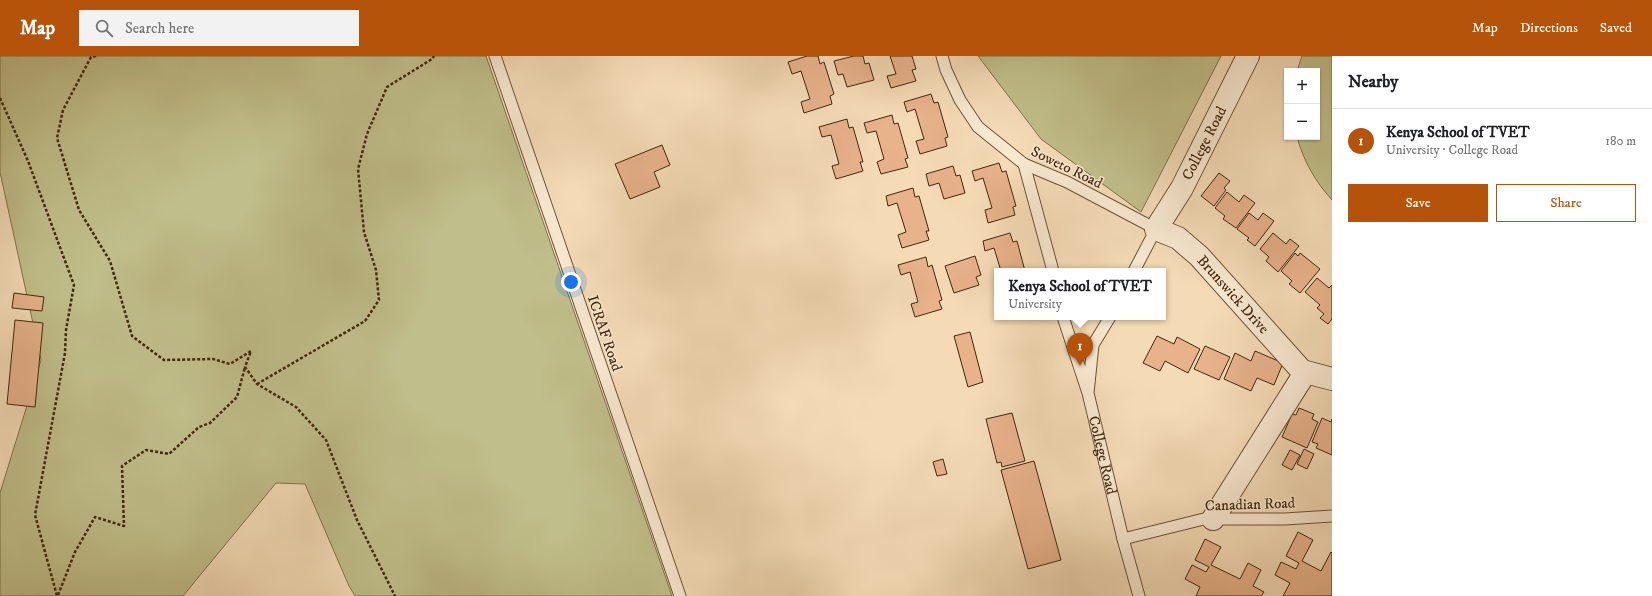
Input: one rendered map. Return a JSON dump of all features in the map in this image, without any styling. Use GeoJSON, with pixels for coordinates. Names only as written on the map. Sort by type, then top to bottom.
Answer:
{"type":"FeatureCollection","features":[{"type":"Feature","properties":{"kind":"street","name":"College Road"},"geometry":{"type":"LineString","coordinates":[[1156,229],[1182,188],[1248,56]]}},
{"type":"Feature","properties":{"kind":"street","name":"Brunswick Drive"},"geometry":{"type":"LineString","coordinates":[[1156,229],[1178,238],[1199,256],[1302,371]]}},
{"type":"Feature","properties":{"kind":"street"},"geometry":{"type":"LineString","coordinates":[[1213,519],[1302,378],[1302,371],[1332,380]]}},
{"type":"Feature","properties":{"kind":"lane","name":"ICRAF Road"},"geometry":{"type":"LineString","coordinates":[[495,56],[680,596]]}},
{"type":"Feature","properties":{"kind":"lane","name":"Soweto Road"},"geometry":{"type":"LineString","coordinates":[[942,56],[946,70],[960,100],[978,127],[1024,164],[1067,182],[1156,229]]}},
{"type":"Feature","properties":{"kind":"lane"},"geometry":{"type":"LineString","coordinates":[[1024,164],[1052,268]]}},
{"type":"Feature","properties":{"kind":"lane","name":"College Road"},"geometry":{"type":"LineString","coordinates":[[1136,268],[1156,229]]}},
{"type":"Feature","properties":{"kind":"lane"},"geometry":{"type":"LineString","coordinates":[[1064,320],[1088,393]]}},
{"type":"Feature","properties":{"kind":"lane","name":"College Road"},"geometry":{"type":"LineString","coordinates":[[1108,320],[1093,345],[1088,393],[1123,539],[1140,596]]}},
{"type":"Feature","properties":{"kind":"lane","name":"Canadian Road"},"geometry":{"type":"LineString","coordinates":[[1123,539],[1212,517],[1213,519],[1285,519],[1332,516]]}},
{"type":"Feature","properties":{"kind":"path"},"geometry":{"type":"LineString","coordinates":[[57,596],[75,552],[95,517],[124,526],[122,466],[146,450],[169,454],[200,427],[210,423],[237,397],[251,351],[230,364],[213,359],[164,360],[132,336],[110,261],[78,210],[57,138],[63,110],[91,57],[96,56]]}},
{"type":"Feature","properties":{"kind":"path"},"geometry":{"type":"LineString","coordinates":[[257,384],[365,321],[379,300],[376,270],[364,232],[358,169],[367,134],[387,87],[432,59],[434,56]]}},
{"type":"Feature","properties":{"kind":"path"},"geometry":{"type":"LineString","coordinates":[[0,98],[28,161],[74,285],[66,330],[65,353],[35,515],[57,596]]}},
{"type":"Feature","properties":{"kind":"path"},"geometry":{"type":"LineString","coordinates":[[245,367],[257,384],[296,407],[326,440],[357,520],[395,596]]}},
{"type":"Feature","properties":{"kind":"shaded area"},"geometry":{"type":"Polygon","coordinates":[[[0,56],[486,56],[672,596],[355,596],[349,586],[305,484],[276,483],[183,596],[0,596],[0,493],[41,360],[0,172],[0,56]]]}},
{"type":"Feature","properties":{"kind":"shaded area"},"geometry":{"type":"Polygon","coordinates":[[[978,56],[1221,56],[1141,212],[1041,139],[978,56]]]}},
{"type":"Feature","properties":{"kind":"shaded area"},"geometry":{"type":"Polygon","coordinates":[[[1302,56],[1332,56],[1332,200],[1320,186],[1311,171],[1298,140],[1320,140],[1320,68],[1298,68],[1302,56]]]}},
{"type":"Feature","properties":{"kind":"building"},"geometry":{"type":"Polygon","coordinates":[[[807,56],[818,56],[820,64],[824,62],[834,94],[830,96],[832,104],[804,113],[801,102],[810,99],[801,71],[792,74],[788,62],[807,56]]]}},
{"type":"Feature","properties":{"kind":"building"},"geometry":{"type":"Polygon","coordinates":[[[854,56],[863,56],[865,64],[869,63],[874,80],[847,87],[843,74],[838,75],[834,61],[854,56]]]}},
{"type":"Feature","properties":{"kind":"building"},"geometry":{"type":"Polygon","coordinates":[[[890,56],[912,56],[916,69],[912,70],[916,81],[891,88],[887,76],[896,74],[890,56]]]}},
{"type":"Feature","properties":{"kind":"building"},"geometry":{"type":"Polygon","coordinates":[[[931,94],[934,103],[938,102],[948,137],[945,138],[947,146],[920,154],[916,141],[924,139],[915,109],[907,112],[904,102],[931,94]]]}},
{"type":"Feature","properties":{"kind":"building"},"geometry":{"type":"Polygon","coordinates":[[[892,115],[894,124],[898,123],[908,158],[905,159],[908,167],[881,174],[877,162],[884,159],[876,131],[867,133],[864,123],[892,115]]]}},
{"type":"Feature","properties":{"kind":"building"},"geometry":{"type":"Polygon","coordinates":[[[847,119],[849,128],[853,127],[863,162],[860,162],[863,171],[836,179],[832,166],[839,164],[831,135],[822,137],[819,127],[847,119]]]}},
{"type":"Feature","properties":{"kind":"building"},"geometry":{"type":"Polygon","coordinates":[[[662,145],[670,165],[654,172],[660,187],[630,199],[615,164],[662,145]]]}},
{"type":"Feature","properties":{"kind":"building"},"geometry":{"type":"Polygon","coordinates":[[[999,163],[1002,172],[1006,171],[1016,206],[1013,207],[1015,215],[988,223],[985,210],[992,208],[983,178],[975,181],[972,171],[999,163]]]}},
{"type":"Feature","properties":{"kind":"building"},"geometry":{"type":"Polygon","coordinates":[[[953,166],[956,176],[960,175],[965,193],[944,199],[939,183],[929,186],[926,174],[953,166]]]}},
{"type":"Feature","properties":{"kind":"building"},"geometry":{"type":"Polygon","coordinates":[[[1219,173],[1230,181],[1224,188],[1226,190],[1214,206],[1201,196],[1219,173]]]}},
{"type":"Feature","properties":{"kind":"building"},"geometry":{"type":"Polygon","coordinates":[[[913,188],[915,197],[919,196],[929,231],[926,231],[929,240],[902,248],[898,235],[906,232],[897,203],[888,206],[886,196],[913,188]]]}},
{"type":"Feature","properties":{"kind":"building"},"geometry":{"type":"Polygon","coordinates":[[[1227,192],[1239,202],[1244,195],[1255,203],[1236,228],[1223,219],[1225,216],[1215,208],[1227,192]]]}},
{"type":"Feature","properties":{"kind":"building"},"geometry":{"type":"Polygon","coordinates":[[[1249,213],[1258,220],[1263,213],[1274,221],[1255,246],[1247,240],[1249,238],[1237,229],[1249,213]]]}},
{"type":"Feature","properties":{"kind":"building"},"geometry":{"type":"Polygon","coordinates":[[[1010,233],[1013,242],[1017,241],[1024,268],[1000,268],[994,248],[985,251],[983,241],[1010,233]]]}},
{"type":"Feature","properties":{"kind":"building"},"geometry":{"type":"Polygon","coordinates":[[[1273,233],[1286,244],[1290,239],[1299,246],[1278,272],[1266,261],[1269,257],[1260,249],[1273,233]]]}},
{"type":"Feature","properties":{"kind":"building"},"geometry":{"type":"Polygon","coordinates":[[[1295,253],[1298,256],[1300,253],[1320,269],[1300,293],[1289,284],[1292,281],[1281,271],[1295,253]]]}},
{"type":"Feature","properties":{"kind":"building"},"geometry":{"type":"Polygon","coordinates":[[[975,256],[981,275],[976,277],[979,285],[954,293],[945,266],[975,256]]]}},
{"type":"Feature","properties":{"kind":"building"},"geometry":{"type":"Polygon","coordinates":[[[926,257],[928,267],[932,265],[942,300],[939,301],[942,309],[915,317],[911,304],[918,302],[910,272],[901,275],[898,265],[926,257]]]}},
{"type":"Feature","properties":{"kind":"building"},"geometry":{"type":"Polygon","coordinates":[[[1317,278],[1329,288],[1332,285],[1332,319],[1328,324],[1320,318],[1324,314],[1317,308],[1320,305],[1305,292],[1317,278]]]}},
{"type":"Feature","properties":{"kind":"building"},"geometry":{"type":"Polygon","coordinates":[[[14,293],[44,297],[42,311],[12,308],[14,293]]]}},
{"type":"Feature","properties":{"kind":"building"},"geometry":{"type":"Polygon","coordinates":[[[15,320],[43,323],[35,407],[7,404],[15,320]]]}},
{"type":"Feature","properties":{"kind":"building"},"geometry":{"type":"Polygon","coordinates":[[[970,332],[983,382],[968,387],[954,336],[970,332]]]}},
{"type":"Feature","properties":{"kind":"building"},"geometry":{"type":"Polygon","coordinates":[[[1157,336],[1174,344],[1177,337],[1200,349],[1188,373],[1165,361],[1160,371],[1143,363],[1157,336]]]}},
{"type":"Feature","properties":{"kind":"building"},"geometry":{"type":"Polygon","coordinates":[[[1205,346],[1230,357],[1219,380],[1194,369],[1205,346]]]}},
{"type":"Feature","properties":{"kind":"building"},"geometry":{"type":"Polygon","coordinates":[[[1255,351],[1283,363],[1274,385],[1257,378],[1251,391],[1224,379],[1235,353],[1251,361],[1255,351]]]}},
{"type":"Feature","properties":{"kind":"building"},"geometry":{"type":"Polygon","coordinates":[[[1299,408],[1314,414],[1312,419],[1318,422],[1307,448],[1282,437],[1292,414],[1296,415],[1299,408]]]}},
{"type":"Feature","properties":{"kind":"building"},"geometry":{"type":"Polygon","coordinates":[[[1012,413],[1025,461],[1002,467],[1001,462],[997,463],[986,419],[1012,413]]]}},
{"type":"Feature","properties":{"kind":"building"},"geometry":{"type":"Polygon","coordinates":[[[1322,418],[1331,422],[1332,419],[1332,455],[1316,448],[1318,444],[1312,442],[1322,418]]]}},
{"type":"Feature","properties":{"kind":"building"},"geometry":{"type":"Polygon","coordinates":[[[1304,449],[1314,454],[1307,469],[1297,464],[1304,449]]]}},
{"type":"Feature","properties":{"kind":"building"},"geometry":{"type":"Polygon","coordinates":[[[1290,450],[1300,455],[1292,470],[1282,465],[1290,450]]]}},
{"type":"Feature","properties":{"kind":"building"},"geometry":{"type":"Polygon","coordinates":[[[943,459],[947,474],[937,476],[933,462],[943,459]]]}},
{"type":"Feature","properties":{"kind":"building"},"geometry":{"type":"Polygon","coordinates":[[[1034,461],[1061,560],[1028,569],[1001,470],[1034,461]]]}},
{"type":"Feature","properties":{"kind":"building"},"geometry":{"type":"Polygon","coordinates":[[[1298,532],[1313,540],[1302,561],[1321,571],[1331,552],[1332,553],[1332,596],[1283,596],[1290,583],[1275,575],[1281,562],[1296,569],[1299,563],[1286,556],[1298,532]]]}},
{"type":"Feature","properties":{"kind":"building"},"geometry":{"type":"Polygon","coordinates":[[[1205,539],[1221,547],[1211,565],[1240,579],[1248,563],[1261,570],[1253,586],[1264,592],[1261,596],[1196,596],[1200,587],[1185,579],[1192,565],[1206,572],[1209,567],[1195,560],[1205,539]]]}},
{"type":"Feature","properties":{"kind":"place","name":"Kenya School of TVET"},"geometry":{"type":"Point","coordinates":[1080,366]}}]}
